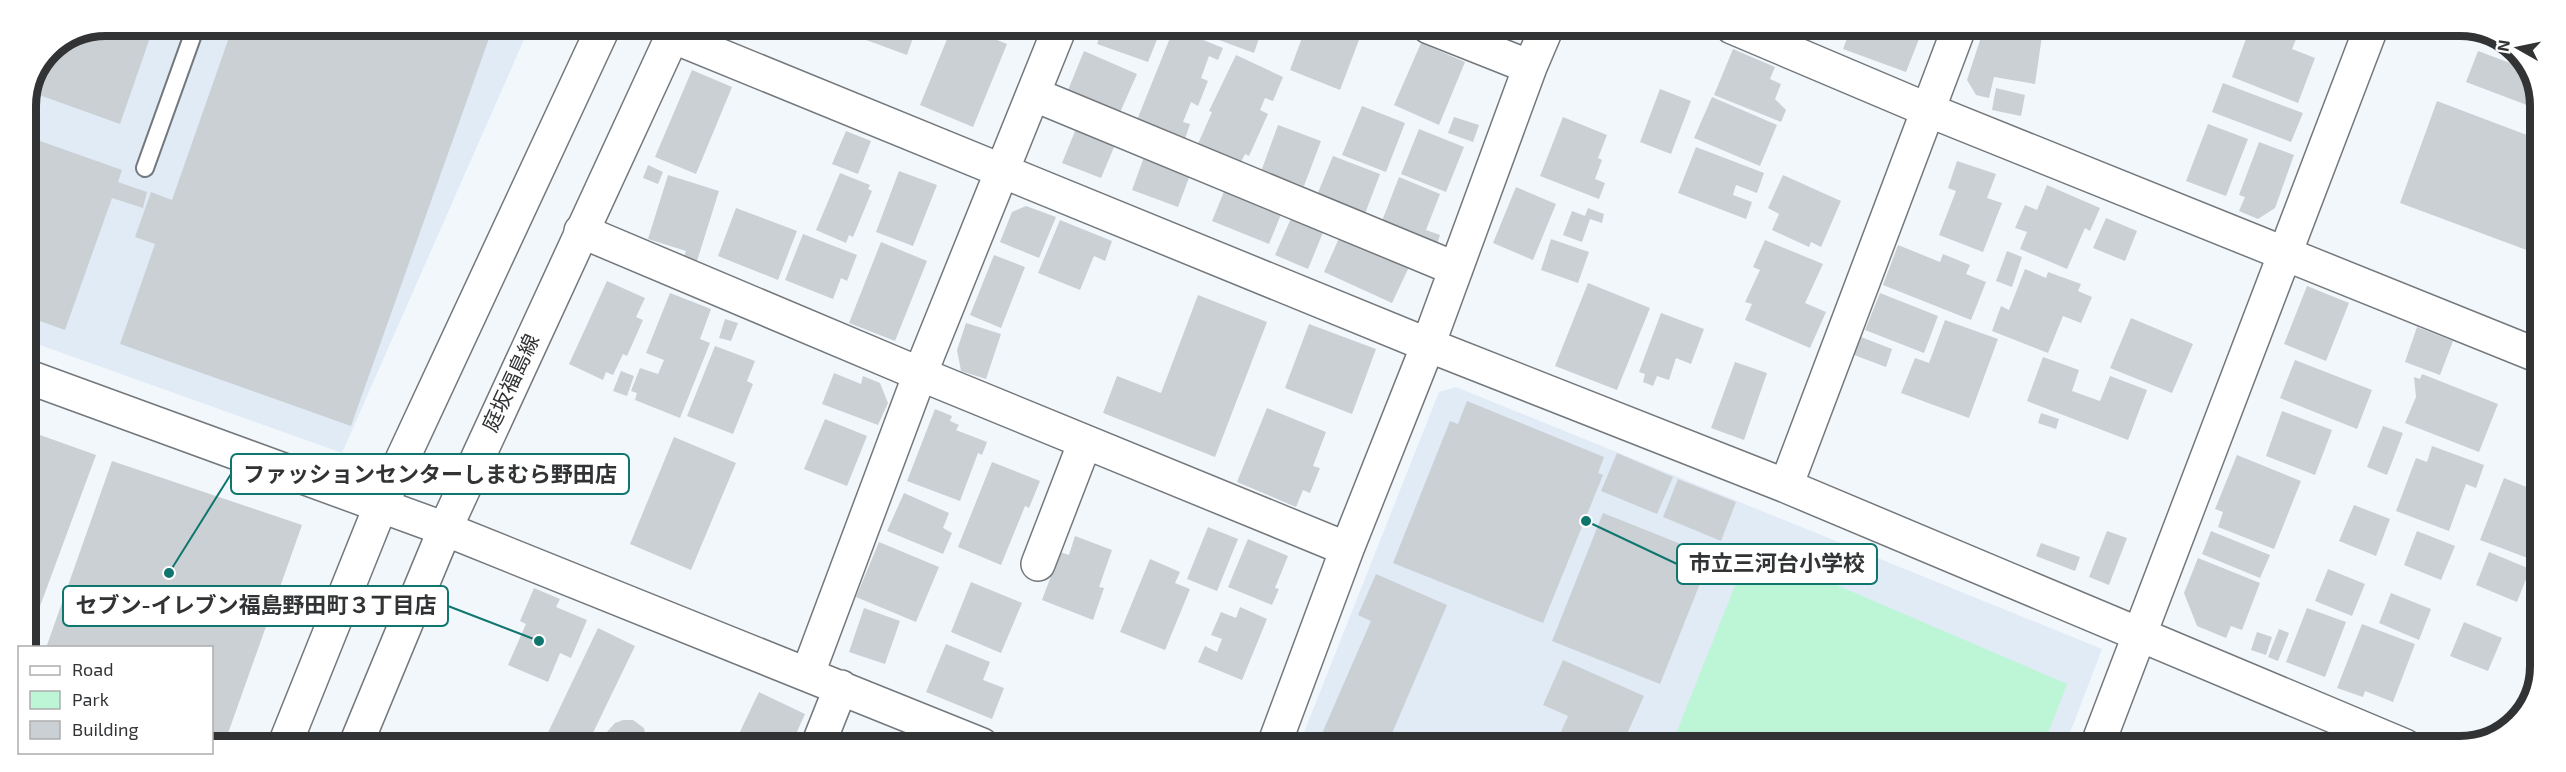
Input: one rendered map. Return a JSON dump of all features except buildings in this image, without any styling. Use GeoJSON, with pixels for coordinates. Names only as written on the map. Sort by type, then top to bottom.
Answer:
{"type":"FeatureCollection","features":[{"type":"Feature","properties":{"kind":"street"},"geometry":{"type":"LineString","coordinates":[[288,736],[381,505],[599,36]]}},
{"type":"Feature","properties":{"kind":"street","name":"庭坂福島線"},"geometry":{"type":"LineString","coordinates":[[359,736],[445,529],[672,36]]}},
{"type":"Feature","properties":{"kind":"street"},"geometry":{"type":"LineString","coordinates":[[686,36],[1003,171],[1428,345],[1786,486],[2381,736]]}},
{"type":"Feature","properties":{"kind":"street"},"geometry":{"type":"LineString","coordinates":[[808,673],[920,374],[1056,36]]}},
{"type":"Feature","properties":{"kind":"street"},"geometry":{"type":"LineString","coordinates":[[1452,36],[1530,67]]}},
{"type":"Feature","properties":{"kind":"street"},"geometry":{"type":"LineString","coordinates":[[1277,736],[1347,549],[1428,345],[1543,36]]}},
{"type":"Feature","properties":{"kind":"street"},"geometry":{"type":"LineString","coordinates":[[1753,36],[1928,110],[2530,352]]}},
{"type":"Feature","properties":{"kind":"street"},"geometry":{"type":"LineString","coordinates":[[1786,486],[1956,36]]}},
{"type":"Feature","properties":{"kind":"street"},"geometry":{"type":"LineString","coordinates":[[2101,736],[2368,36]]}},
{"type":"Feature","properties":{"kind":"street"},"geometry":{"type":"LineString","coordinates":[[1033,94],[1456,269]]}},
{"type":"Feature","properties":{"kind":"street"},"geometry":{"type":"LineString","coordinates":[[581,231],[920,374],[1347,549]]}},
{"type":"Feature","properties":{"kind":"street"},"geometry":{"type":"LineString","coordinates":[[36,380],[445,529],[960,736]]}},
{"type":"Feature","properties":{"kind":"street"},"geometry":{"type":"LineString","coordinates":[[1038,564],[1085,442]]}},
{"type":"Feature","properties":{"kind":"street"},"geometry":{"type":"LineString","coordinates":[[822,736],[841,687]]}},
{"type":"Feature","properties":{"kind":"lane"},"geometry":{"type":"LineString","coordinates":[[145,168],[192,36]]}},
{"type":"Feature","properties":{"kind":"shaded area"},"geometry":{"type":"Polygon","coordinates":[[[106,36],[526,36],[342,453],[36,344],[37,92],[48,67],[67,48],[92,37],[106,36]]]}},
{"type":"Feature","properties":{"kind":"shaded area"},"geometry":{"type":"Polygon","coordinates":[[[1456,387],[2102,649],[2069,736],[1303,736],[1439,392],[1456,387]]]}},
{"type":"Feature","properties":{"kind":"green space"},"geometry":{"type":"Polygon","coordinates":[[[1750,548],[2067,684],[2047,736],[1675,736],[1750,548]]]}},
{"type":"Feature","properties":{"kind":"place","name":"市立三河台小学校"},"geometry":{"type":"Point","coordinates":[1586,521]}},
{"type":"Feature","properties":{"kind":"place","name":"ファッションセンターしまむら野田店"},"geometry":{"type":"Point","coordinates":[169,573]}},
{"type":"Feature","properties":{"kind":"place","name":"セブン-イレブン福島野田町３丁目店"},"geometry":{"type":"Point","coordinates":[539,641]}}]}
